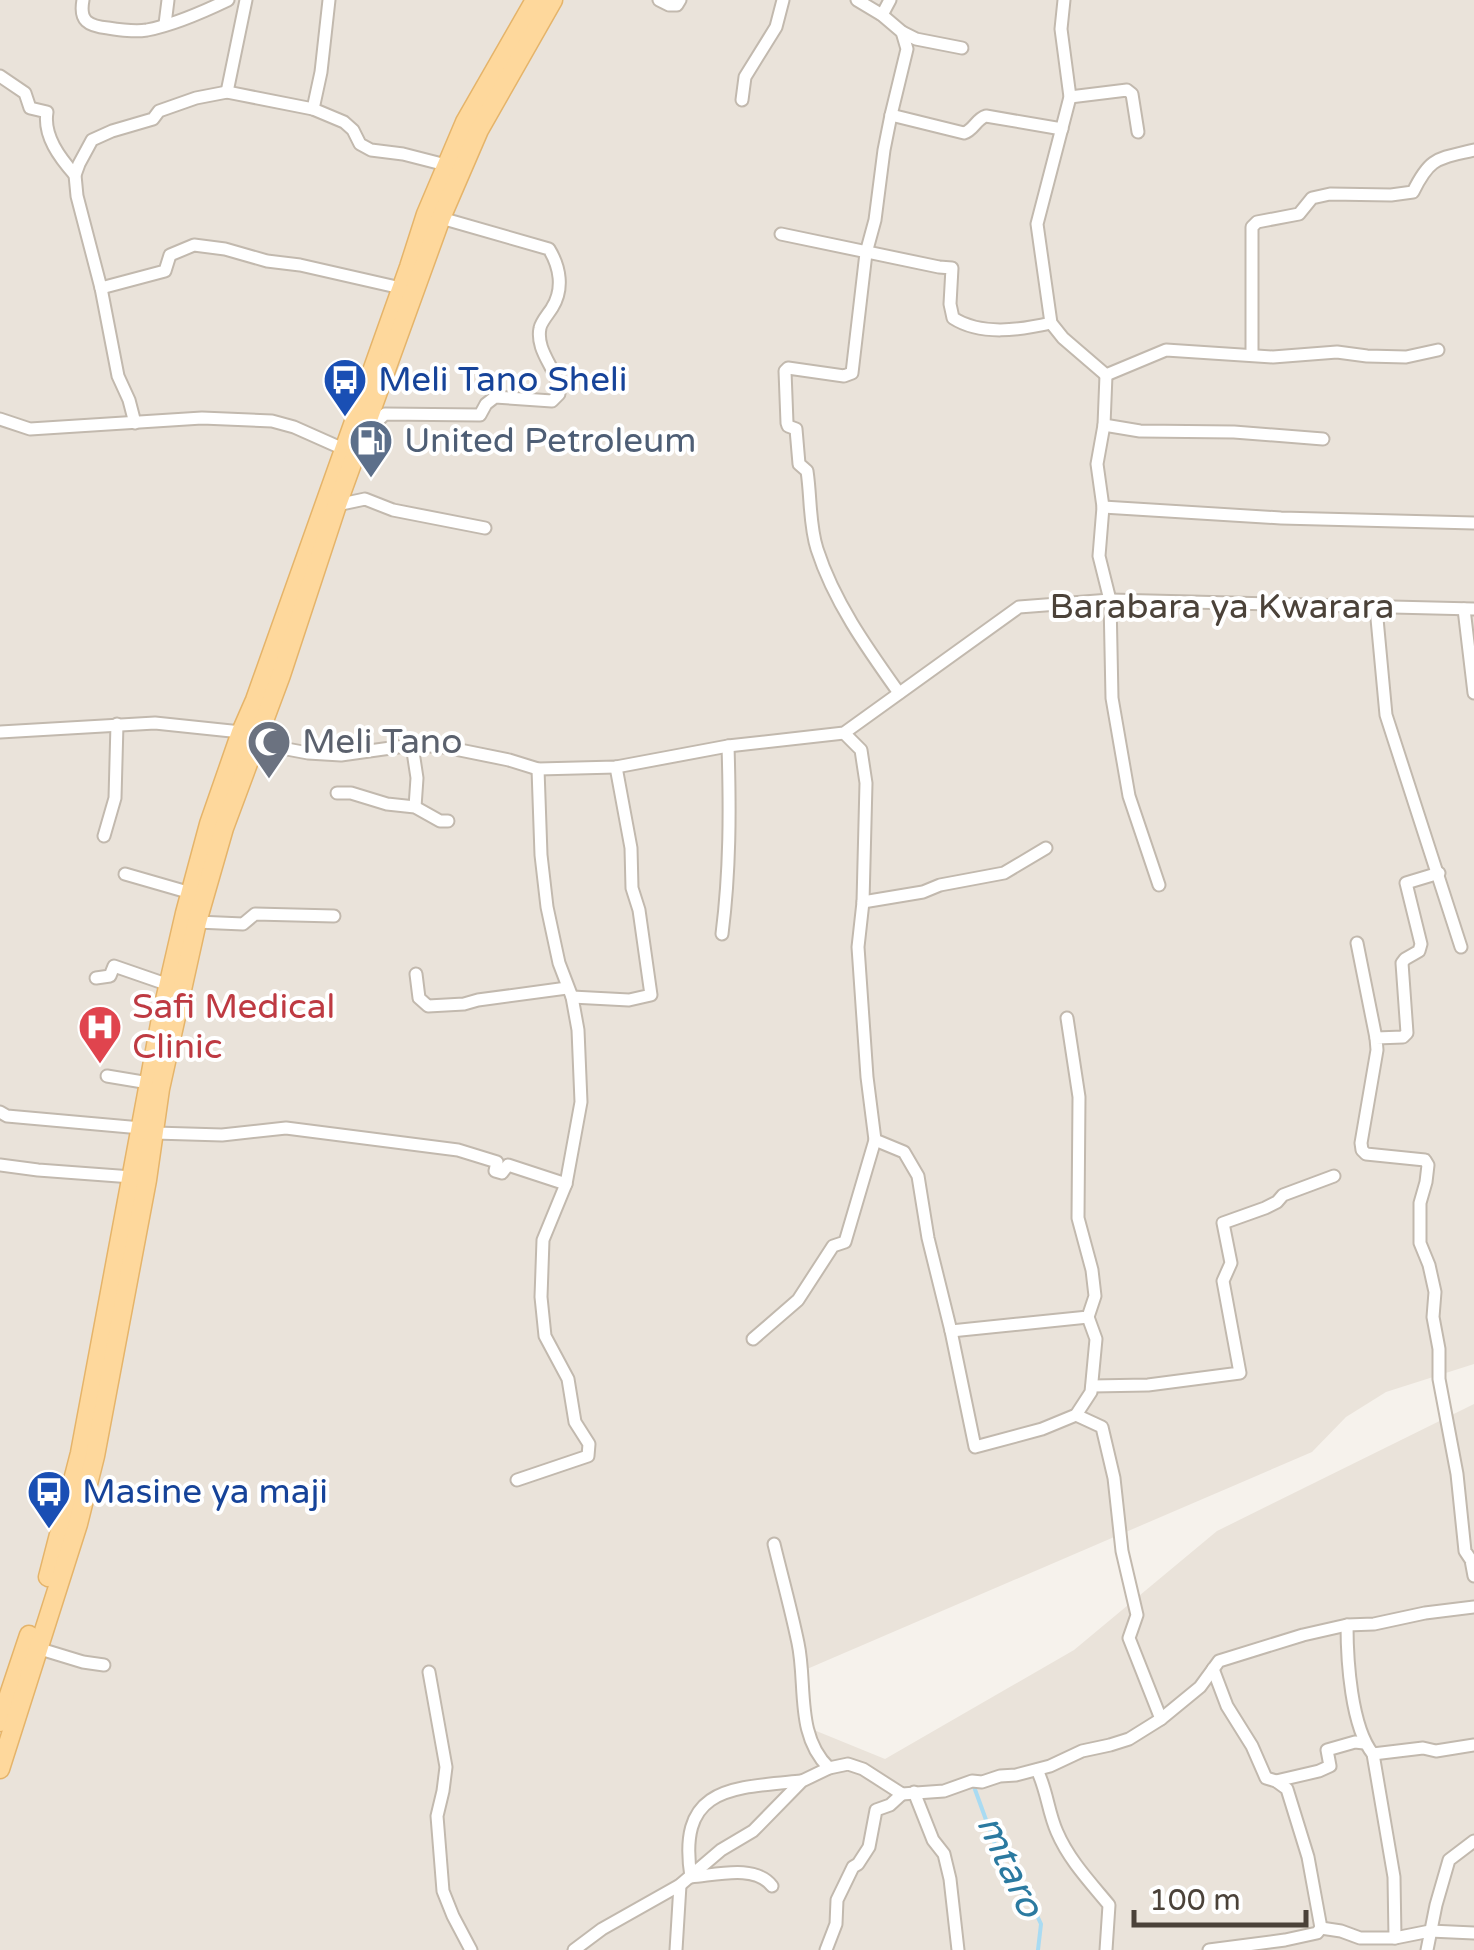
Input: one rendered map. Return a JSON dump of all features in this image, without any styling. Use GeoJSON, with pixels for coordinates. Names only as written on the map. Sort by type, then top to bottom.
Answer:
{"type":"FeatureCollection","features":[{"type":"Feature","properties":{"kind":"main road"},"geometry":{"type":"LineString","coordinates":[[0,1769],[78,1524],[95,1456],[148,1130],[149,1083],[190,892],[224,828],[249,736],[337,505],[350,452],[426,214],[465,122],[535,0]]}},
{"type":"Feature","properties":{"kind":"main road"},"geometry":{"type":"LineString","coordinates":[[249,736],[255,700],[350,452],[364,433],[441,218],[478,130],[554,0]]}},
{"type":"Feature","properties":{"kind":"main road"},"geometry":{"type":"LineString","coordinates":[[0,1722],[51,1567],[73,1485],[132,1178],[160,1089],[198,922],[208,857]]}},
{"type":"Feature","properties":{"kind":"street"},"geometry":{"type":"LineString","coordinates":[[83,0],[81,12],[90,25],[130,31],[149,30],[228,0]]}},
{"type":"Feature","properties":{"kind":"street"},"geometry":{"type":"LineString","coordinates":[[165,24],[168,0]]}},
{"type":"Feature","properties":{"kind":"street"},"geometry":{"type":"LineString","coordinates":[[227,92],[246,0]]}},
{"type":"Feature","properties":{"kind":"street"},"geometry":{"type":"LineString","coordinates":[[314,109],[329,0]]}},
{"type":"Feature","properties":{"kind":"street"},"geometry":{"type":"LineString","coordinates":[[659,0],[670,5],[680,0]]}},
{"type":"Feature","properties":{"kind":"street"},"geometry":{"type":"LineString","coordinates":[[742,100],[745,77],[776,28],[783,0]]}},
{"type":"Feature","properties":{"kind":"street"},"geometry":{"type":"LineString","coordinates":[[857,0],[916,39],[962,48]]}},
{"type":"Feature","properties":{"kind":"street"},"geometry":{"type":"LineString","coordinates":[[882,15],[890,0]]}},
{"type":"Feature","properties":{"kind":"street"},"geometry":{"type":"LineString","coordinates":[[1064,0],[1061,29],[1070,97],[1037,224],[1051,323],[1062,338],[1106,375]]}},
{"type":"Feature","properties":{"kind":"street"},"geometry":{"type":"LineString","coordinates":[[899,693],[860,637],[816,547],[807,471],[800,464],[796,429],[787,423],[784,371],[788,368],[852,374],[866,252],[876,220],[890,114],[907,49],[902,32]]}},
{"type":"Feature","properties":{"kind":"street"},"geometry":{"type":"LineString","coordinates":[[0,76],[25,93],[30,108],[47,112],[49,136],[59,157],[75,175]]}},
{"type":"Feature","properties":{"kind":"street"},"geometry":{"type":"LineString","coordinates":[[1070,97],[1127,90],[1132,94],[1138,132]]}},
{"type":"Feature","properties":{"kind":"street"},"geometry":{"type":"LineString","coordinates":[[134,423],[130,400],[118,376],[77,196],[75,175],[92,140],[153,119],[159,111],[227,92],[314,109],[344,122],[360,144],[371,150],[446,165]]}},
{"type":"Feature","properties":{"kind":"street"},"geometry":{"type":"LineString","coordinates":[[890,114],[964,133],[986,116],[1062,130]]}},
{"type":"Feature","properties":{"kind":"street"},"geometry":{"type":"LineString","coordinates":[[1252,355],[1252,227],[1257,222],[1300,214],[1312,198],[1330,194],[1413,192],[1421,174],[1436,159],[1474,150]]}},
{"type":"Feature","properties":{"kind":"street"},"geometry":{"type":"LineString","coordinates":[[364,433],[384,414],[480,415],[496,397],[552,401],[560,394],[560,381],[542,352],[540,327],[558,298],[560,266],[549,250],[441,218]]}},
{"type":"Feature","properties":{"kind":"street"},"geometry":{"type":"LineString","coordinates":[[781,234],[952,268],[950,304],[953,318],[962,323],[1020,330],[1051,323]]}},
{"type":"Feature","properties":{"kind":"street"},"geometry":{"type":"LineString","coordinates":[[101,288],[165,271],[170,254],[194,244],[401,288]]}},
{"type":"Feature","properties":{"kind":"street"},"geometry":{"type":"LineString","coordinates":[[1106,375],[1166,350],[1292,357],[1337,352],[1406,357],[1438,350]]}},
{"type":"Feature","properties":{"kind":"street"},"geometry":{"type":"LineString","coordinates":[[1106,375],[1104,426],[1097,464],[1103,507],[1099,556],[1110,600],[1112,698],[1129,796],[1159,884]]}},
{"type":"Feature","properties":{"kind":"street"},"geometry":{"type":"LineString","coordinates":[[0,419],[30,430],[202,418],[272,421],[350,452]]}},
{"type":"Feature","properties":{"kind":"street"},"geometry":{"type":"LineString","coordinates":[[1104,426],[1323,439]]}},
{"type":"Feature","properties":{"kind":"street"},"geometry":{"type":"LineString","coordinates":[[337,505],[366,500],[393,510],[485,528]]}},
{"type":"Feature","properties":{"kind":"street"},"geometry":{"type":"LineString","coordinates":[[1103,507],[1281,518],[1474,523]]}},
{"type":"Feature","properties":{"kind":"street","name":"Barabara ya Kwarara"},"geometry":{"type":"LineString","coordinates":[[0,732],[155,723],[249,736],[276,747],[308,753],[341,755],[412,745],[445,747],[538,768],[616,767],[728,746],[844,733],[1019,607],[1110,600],[1469,609]]}},
{"type":"Feature","properties":{"kind":"street"},"geometry":{"type":"LineString","coordinates":[[1376,608],[1386,715],[1462,947]]}},
{"type":"Feature","properties":{"kind":"street"},"geometry":{"type":"LineString","coordinates":[[1469,609],[1474,693]]}},
{"type":"Feature","properties":{"kind":"street"},"geometry":{"type":"LineString","coordinates":[[104,836],[115,798],[117,724]]}},
{"type":"Feature","properties":{"kind":"street"},"geometry":{"type":"LineString","coordinates":[[754,1339],[798,1300],[833,1246],[844,1242],[874,1140],[858,946],[866,783],[862,750],[844,733]]}},
{"type":"Feature","properties":{"kind":"street"},"geometry":{"type":"LineString","coordinates":[[412,745],[416,807]]}},
{"type":"Feature","properties":{"kind":"street"},"geometry":{"type":"LineString","coordinates":[[722,934],[731,828],[728,746]]}},
{"type":"Feature","properties":{"kind":"street"},"geometry":{"type":"LineString","coordinates":[[416,974],[419,998],[428,1006],[570,993],[629,1000],[651,995],[616,767]]}},
{"type":"Feature","properties":{"kind":"street"},"geometry":{"type":"LineString","coordinates":[[517,1480],[588,1456],[589,1444],[575,1422],[568,1379],[545,1336],[541,1297],[544,1240],[566,1184],[581,1102],[578,1030],[547,907],[538,768]]}},
{"type":"Feature","properties":{"kind":"street"},"geometry":{"type":"LineString","coordinates":[[337,793],[416,807],[440,821],[448,821]]}},
{"type":"Feature","properties":{"kind":"street"},"geometry":{"type":"LineString","coordinates":[[863,902],[1004,873],[1046,848]]}},
{"type":"Feature","properties":{"kind":"street"},"geometry":{"type":"LineString","coordinates":[[1376,1038],[1407,1033],[1402,963],[1419,951],[1421,944],[1406,883],[1439,873]]}},
{"type":"Feature","properties":{"kind":"street"},"geometry":{"type":"LineString","coordinates":[[125,874],[190,892]]}},
{"type":"Feature","properties":{"kind":"street"},"geometry":{"type":"LineString","coordinates":[[198,922],[243,924],[255,914],[334,916]]}},
{"type":"Feature","properties":{"kind":"street"},"geometry":{"type":"LineString","coordinates":[[1357,943],[1377,1050],[1362,1150],[1366,1154],[1424,1160],[1428,1165],[1420,1203],[1420,1243],[1430,1265],[1439,1379],[1457,1474],[1465,1551],[1474,1576]]}},
{"type":"Feature","properties":{"kind":"street"},"geometry":{"type":"LineString","coordinates":[[96,978],[110,976],[114,966],[169,984]]}},
{"type":"Feature","properties":{"kind":"street"},"geometry":{"type":"LineString","coordinates":[[874,1140],[904,1152],[918,1176],[974,1447],[1042,1429],[1076,1415],[1091,1392],[1096,1339],[1088,1318],[1095,1296],[1092,1270],[1078,1218],[1079,1097],[1067,1018]]}},
{"type":"Feature","properties":{"kind":"street"},"geometry":{"type":"LineString","coordinates":[[107,1076],[149,1083]]}},
{"type":"Feature","properties":{"kind":"street"},"geometry":{"type":"LineString","coordinates":[[0,1112],[7,1116],[222,1135],[286,1128],[458,1150],[497,1162],[496,1171],[502,1174],[508,1164],[566,1184]]}},
{"type":"Feature","properties":{"kind":"street"},"geometry":{"type":"LineString","coordinates":[[0,1164],[132,1178]]}},
{"type":"Feature","properties":{"kind":"street"},"geometry":{"type":"LineString","coordinates":[[1092,1386],[1148,1385],[1240,1372],[1223,1281],[1232,1263],[1223,1223],[1334,1176]]}},
{"type":"Feature","properties":{"kind":"street"},"geometry":{"type":"LineString","coordinates":[[950,1331],[1088,1318]]}},
{"type":"Feature","properties":{"kind":"street"},"geometry":{"type":"LineString","coordinates":[[1076,1415],[1102,1427],[1114,1478],[1122,1551],[1137,1615],[1129,1638],[1160,1719]]}},
{"type":"Feature","properties":{"kind":"street"},"geometry":{"type":"LineString","coordinates":[[774,1544],[803,1670],[804,1722],[819,1758],[830,1768]]}},
{"type":"Feature","properties":{"kind":"street"},"geometry":{"type":"LineString","coordinates":[[826,1950],[836,1924],[837,1900],[868,1847],[876,1810],[908,1793],[1016,1775],[1129,1738],[1200,1687],[1219,1661],[1347,1625],[1474,1607]]}},
{"type":"Feature","properties":{"kind":"street"},"geometry":{"type":"LineString","coordinates":[[1347,1625],[1347,1665],[1364,1742],[1374,1754],[1394,1876],[1395,1938]]}},
{"type":"Feature","properties":{"kind":"street"},"geometry":{"type":"LineString","coordinates":[[37,1648],[104,1665]]}},
{"type":"Feature","properties":{"kind":"street"},"geometry":{"type":"LineString","coordinates":[[1213,1670],[1266,1778],[1287,1789],[1308,1858],[1320,1928]]}},
{"type":"Feature","properties":{"kind":"street"},"geometry":{"type":"LineString","coordinates":[[429,1672],[446,1767],[436,1816],[443,1890],[471,1950]]}},
{"type":"Feature","properties":{"kind":"street"},"geometry":{"type":"LineString","coordinates":[[1276,1781],[1319,1771],[1330,1766],[1327,1750],[1364,1742]]}},
{"type":"Feature","properties":{"kind":"street"},"geometry":{"type":"LineString","coordinates":[[1374,1754],[1474,1746]]}},
{"type":"Feature","properties":{"kind":"street"},"geometry":{"type":"LineString","coordinates":[[676,1950],[689,1830],[703,1805],[719,1793],[802,1781],[848,1764],[908,1793],[944,1854],[958,1950]]}},
{"type":"Feature","properties":{"kind":"street"},"geometry":{"type":"LineString","coordinates":[[1036,1770],[1056,1830],[1072,1861],[1109,1906],[1106,1950]]}},
{"type":"Feature","properties":{"kind":"street"},"geometry":{"type":"LineString","coordinates":[[574,1950],[602,1929],[685,1881],[721,1850],[753,1831],[802,1781]]}},
{"type":"Feature","properties":{"kind":"street"},"geometry":{"type":"LineString","coordinates":[[1427,1950],[1449,1860],[1474,1841]]}},
{"type":"Feature","properties":{"kind":"street"},"geometry":{"type":"LineString","coordinates":[[685,1881],[753,1873],[765,1876],[772,1886]]}},
{"type":"Feature","properties":{"kind":"street"},"geometry":{"type":"LineString","coordinates":[[1320,1928],[1341,1930],[1360,1938],[1474,1933]]}},
{"type":"Feature","properties":{"kind":"street"},"geometry":{"type":"LineString","coordinates":[[1210,1950],[1285,1940],[1320,1928]]}},
{"type":"Feature","properties":{"kind":"shaded area"},"geometry":{"type":"Polygon","coordinates":[[[0,0],[1474,0],[1474,1364],[1386,1392],[1346,1417],[1312,1452],[807,1669],[809,1728],[885,1759],[1074,1650],[1217,1531],[1474,1404],[1474,1950],[0,1950],[0,0]]]}},
{"type":"Feature","properties":{"kind":"waterway","name":"mtaro"},"geometry":{"type":"LineString","coordinates":[[973,1784],[1006,1875],[1033,1907],[1041,1924],[1038,1950]]}},
{"type":"Feature","properties":{"kind":"place","name":"Meli Tano Sheli"},"geometry":{"type":"Point","coordinates":[345,418]}},
{"type":"Feature","properties":{"kind":"place","name":"United Petroleum"},"geometry":{"type":"Point","coordinates":[371,479]}},
{"type":"Feature","properties":{"kind":"place","name":"Meli Tano"},"geometry":{"type":"Point","coordinates":[269,780]}},
{"type":"Feature","properties":{"kind":"place","name":"Safi Medical Clinic"},"geometry":{"type":"Point","coordinates":[100,1065]}},
{"type":"Feature","properties":{"kind":"place","name":"Masine ya maji"},"geometry":{"type":"Point","coordinates":[49,1530]}}]}
